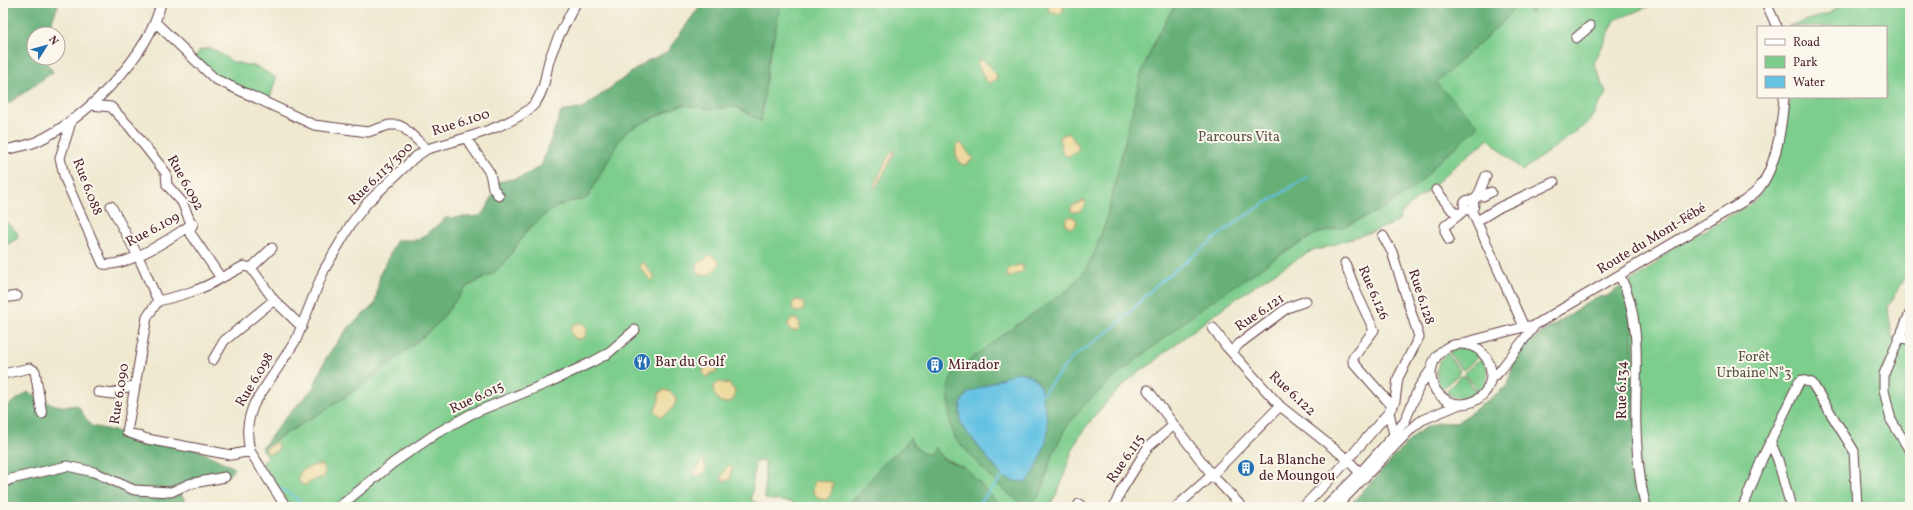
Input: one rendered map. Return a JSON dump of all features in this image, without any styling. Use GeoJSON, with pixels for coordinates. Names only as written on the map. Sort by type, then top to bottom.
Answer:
{"type":"FeatureCollection","features":[{"type":"Feature","properties":{"kind":"street"},"geometry":{"type":"LineString","coordinates":[[3,150],[24,146],[37,141],[91,105],[124,70],[141,48],[155,22],[161,3]]}},
{"type":"Feature","properties":{"kind":"street","name":"Rue 6.100"},"geometry":{"type":"LineString","coordinates":[[155,22],[214,79],[314,125],[368,132],[389,125],[398,125],[404,128],[428,149],[466,138],[519,117],[527,112],[536,102],[543,89],[549,62],[561,32],[576,3]]}},
{"type":"Feature","properties":{"kind":"street"},"geometry":{"type":"LineString","coordinates":[[1766,3],[1776,26]]}},
{"type":"Feature","properties":{"kind":"street"},"geometry":{"type":"LineString","coordinates":[[1576,38],[1590,26]]}},
{"type":"Feature","properties":{"kind":"street","name":"Route du Mont-Fébé"},"geometry":{"type":"LineString","coordinates":[[1491,378],[1499,372],[1536,325],[1744,201],[1760,187],[1773,160],[1779,138],[1784,98]]}},
{"type":"Feature","properties":{"kind":"street","name":"Rue 6.092"},"geometry":{"type":"LineString","coordinates":[[91,105],[111,107],[130,126],[166,173],[167,185],[182,202],[190,221],[193,224],[189,231],[221,278]]}},
{"type":"Feature","properties":{"kind":"street","name":"Rue 6.088"},"geometry":{"type":"LineString","coordinates":[[72,119],[62,152],[61,165],[65,179],[102,264]]}},
{"type":"Feature","properties":{"kind":"street"},"geometry":{"type":"LineString","coordinates":[[466,138],[490,173],[493,188],[499,196]]}},
{"type":"Feature","properties":{"kind":"street","name":"Rue 6.113/300"},"geometry":{"type":"LineString","coordinates":[[302,327],[324,270],[351,224],[367,203],[414,158],[428,149]]}},
{"type":"Feature","properties":{"kind":"street"},"geometry":{"type":"LineString","coordinates":[[1436,190],[1452,210],[1469,206],[1486,176]]}},
{"type":"Feature","properties":{"kind":"street"},"geometry":{"type":"LineString","coordinates":[[1477,221],[1500,207],[1554,182]]}},
{"type":"Feature","properties":{"kind":"street"},"geometry":{"type":"LineString","coordinates":[[1449,240],[1444,231],[1445,226],[1469,206],[1483,196],[1492,192]]}},
{"type":"Feature","properties":{"kind":"street"},"geometry":{"type":"LineString","coordinates":[[111,206],[138,256],[158,301],[178,296],[211,284],[244,266],[251,268],[274,300],[302,327]]}},
{"type":"Feature","properties":{"kind":"street"},"geometry":{"type":"LineString","coordinates":[[1469,206],[1524,328]]}},
{"type":"Feature","properties":{"kind":"street","name":"Rue 6.109"},"geometry":{"type":"LineString","coordinates":[[102,264],[110,264],[138,256],[193,224]]}},
{"type":"Feature","properties":{"kind":"street","name":"Rue 6.128"},"geometry":{"type":"LineString","coordinates":[[1382,236],[1392,252],[1419,337],[1398,378],[1391,410],[1394,435]]}},
{"type":"Feature","properties":{"kind":"street"},"geometry":{"type":"LineString","coordinates":[[251,268],[272,248]]}},
{"type":"Feature","properties":{"kind":"street","name":"Rue 6.126"},"geometry":{"type":"LineString","coordinates":[[1346,263],[1355,290],[1374,330],[1353,358],[1353,362],[1391,410]]}},
{"type":"Feature","properties":{"kind":"street","name":"Rue 6.134"},"geometry":{"type":"LineString","coordinates":[[1620,276],[1630,296],[1633,316],[1636,359],[1637,458],[1646,507]]}},
{"type":"Feature","properties":{"kind":"street"},"geometry":{"type":"LineString","coordinates":[[3,298],[18,296]]}},
{"type":"Feature","properties":{"kind":"street"},"geometry":{"type":"LineString","coordinates":[[213,360],[224,341],[274,300]]}},
{"type":"Feature","properties":{"kind":"street","name":"Rue 6.090"},"geometry":{"type":"LineString","coordinates":[[158,301],[147,317],[127,432],[147,439],[231,455],[250,451]]}},
{"type":"Feature","properties":{"kind":"street","name":"Rue 6.121"},"geometry":{"type":"LineString","coordinates":[[1233,351],[1239,344],[1287,308],[1306,301]]}},
{"type":"Feature","properties":{"kind":"street"},"geometry":{"type":"LineString","coordinates":[[1910,312],[1899,335],[1884,374],[1884,382],[1891,420],[1910,451]]}},
{"type":"Feature","properties":{"kind":"street"},"geometry":{"type":"LineString","coordinates":[[1326,507],[1360,473],[1405,421],[1419,387],[1432,368],[1439,354],[1445,349],[1460,344],[1536,325]]}},
{"type":"Feature","properties":{"kind":"street","name":"Rue 6.098"},"geometry":{"type":"LineString","coordinates":[[250,451],[247,435],[248,418],[254,404],[302,327]]}},
{"type":"Feature","properties":{"kind":"street","name":"Rue 6.122"},"geometry":{"type":"LineString","coordinates":[[1213,328],[1226,346],[1233,351],[1280,406],[1347,459],[1360,473]]}},
{"type":"Feature","properties":{"kind":"street","name":"Rue 6.015"},"geometry":{"type":"LineString","coordinates":[[339,507],[393,463],[438,433],[471,414],[550,382],[592,362],[611,351],[635,330]]}},
{"type":"Feature","properties":{"kind":"street"},"geometry":{"type":"LineString","coordinates":[[1899,335],[1910,340]]}},
{"type":"Feature","properties":{"kind":"street"},"geometry":{"type":"LineString","coordinates":[[1336,507],[1412,428],[1422,420],[1460,404],[1471,403],[1486,392],[1491,378],[1490,365],[1484,354],[1473,346],[1460,344]]}},
{"type":"Feature","properties":{"kind":"street"},"geometry":{"type":"LineString","coordinates":[[3,374],[30,368],[36,371],[42,414]]}},
{"type":"Feature","properties":{"kind":"street"},"geometry":{"type":"LineString","coordinates":[[1432,368],[1431,377],[1439,394],[1447,400],[1460,404]]}},
{"type":"Feature","properties":{"kind":"street"},"geometry":{"type":"LineString","coordinates":[[1743,507],[1749,488],[1770,441],[1799,382],[1807,380],[1812,383],[1854,451],[1857,507]]}},
{"type":"Feature","properties":{"kind":"street"},"geometry":{"type":"LineString","coordinates":[[98,392],[113,394],[123,388],[134,386]]}},
{"type":"Feature","properties":{"kind":"street"},"geometry":{"type":"LineString","coordinates":[[1148,390],[1212,475],[1242,507]]}},
{"type":"Feature","properties":{"kind":"street"},"geometry":{"type":"LineString","coordinates":[[1176,507],[1212,475],[1280,406]]}},
{"type":"Feature","properties":{"kind":"street"},"geometry":{"type":"LineString","coordinates":[[1303,507],[1391,410]]}},
{"type":"Feature","properties":{"kind":"street","name":"Rue 6.115"},"geometry":{"type":"LineString","coordinates":[[1114,507],[1121,491],[1148,447],[1174,425]]}},
{"type":"Feature","properties":{"kind":"street"},"geometry":{"type":"LineString","coordinates":[[1770,441],[1778,460],[1791,507]]}},
{"type":"Feature","properties":{"kind":"street"},"geometry":{"type":"LineString","coordinates":[[250,451],[286,507]]}},
{"type":"Feature","properties":{"kind":"street"},"geometry":{"type":"LineString","coordinates":[[3,483],[11,479],[67,466],[94,472],[134,490],[171,492],[188,484],[225,477]]}},
{"type":"Feature","properties":{"kind":"green space"},"geometry":{"type":"Polygon","coordinates":[[[3,3],[59,3],[50,26],[26,26],[26,66],[49,66],[53,72],[8,104],[3,100],[3,3]]]}},
{"type":"Feature","properties":{"kind":"green space"},"geometry":{"type":"Polygon","coordinates":[[[702,3],[781,3],[768,64],[761,121],[736,107],[712,109],[684,105],[628,130],[618,142],[588,197],[583,200],[570,201],[547,213],[528,229],[506,261],[493,273],[465,288],[440,321],[425,335],[364,384],[325,410],[262,448],[281,423],[313,388],[327,356],[348,328],[375,304],[380,274],[397,240],[419,240],[446,218],[480,216],[487,208],[498,182],[522,177],[541,166],[561,112],[583,108],[647,61],[666,53],[702,3]]]}},
{"type":"Feature","properties":{"kind":"green space"},"geometry":{"type":"Polygon","coordinates":[[[781,3],[1657,3],[1615,20],[1594,63],[1606,93],[1589,122],[1522,171],[1489,139],[1465,157],[1409,206],[1399,217],[1400,219],[1391,225],[1321,249],[1315,249],[1254,286],[1178,342],[1155,362],[1137,373],[1114,394],[1081,434],[1072,452],[1059,490],[1049,507],[1001,507],[966,468],[931,453],[924,454],[914,446],[904,448],[884,463],[859,495],[842,507],[800,507],[791,502],[765,499],[765,461],[755,462],[751,500],[764,507],[292,507],[280,493],[262,464],[268,457],[262,448],[325,410],[364,384],[425,335],[440,321],[465,288],[493,273],[506,261],[528,229],[547,213],[570,201],[583,200],[588,197],[618,142],[628,130],[684,105],[712,109],[736,107],[761,121],[768,64],[781,3]]]}},
{"type":"Feature","properties":{"kind":"green space","name":"Parcours Vita"},"geometry":{"type":"Polygon","coordinates":[[[1176,3],[1535,3],[1531,14],[1524,4],[1515,8],[1504,21],[1436,83],[1479,126],[1436,164],[1425,178],[1408,192],[1389,205],[1364,218],[1343,227],[1316,234],[1277,257],[1201,309],[1116,376],[1085,404],[1065,429],[1052,456],[1041,493],[1033,503],[1025,505],[1010,495],[994,481],[955,438],[950,423],[948,388],[952,375],[963,365],[1005,333],[1069,289],[1083,273],[1093,256],[1105,224],[1141,74],[1157,36],[1176,3]],[[1025,373],[1006,377],[991,382],[962,401],[960,411],[961,425],[1003,477],[1013,481],[1048,427],[1040,386],[1037,380],[1025,373]]]}},
{"type":"Feature","properties":{"kind":"green space","name":"Forêt Urbaine N°3"},"geometry":{"type":"Polygon","coordinates":[[[1844,3],[1910,3],[1910,269],[1889,305],[1888,310],[1892,337],[1910,347],[1910,507],[1348,507],[1416,434],[1427,427],[1438,423],[1457,423],[1507,386],[1515,359],[1528,343],[1541,333],[1595,298],[1607,296],[1646,271],[1673,248],[1754,202],[1768,182],[1791,98],[1887,98],[1887,26],[1788,26],[1830,13],[1844,3]]]}},
{"type":"Feature","properties":{"kind":"green space"},"geometry":{"type":"Polygon","coordinates":[[[211,48],[233,62],[258,67],[276,78],[269,102],[214,77],[194,58],[200,50],[211,48]]]}},
{"type":"Feature","properties":{"kind":"green space"},"geometry":{"type":"Polygon","coordinates":[[[3,219],[17,232],[18,238],[3,247],[3,219]]]}},
{"type":"Feature","properties":{"kind":"green space"},"geometry":{"type":"Polygon","coordinates":[[[1624,284],[1630,296],[1636,428],[1646,507],[1348,507],[1416,434],[1427,427],[1438,423],[1457,423],[1507,386],[1515,359],[1528,343],[1595,298],[1607,296],[1624,284]]]}},
{"type":"Feature","properties":{"kind":"green space"},"geometry":{"type":"Polygon","coordinates":[[[1458,348],[1466,348],[1480,355],[1465,369],[1461,369],[1449,352],[1458,348]]]}},
{"type":"Feature","properties":{"kind":"green space"},"geometry":{"type":"Polygon","coordinates":[[[1447,353],[1459,370],[1459,374],[1442,389],[1439,385],[1437,370],[1440,360],[1447,353]]]}},
{"type":"Feature","properties":{"kind":"green space"},"geometry":{"type":"Polygon","coordinates":[[[1482,358],[1487,367],[1487,376],[1485,385],[1479,393],[1465,375],[1466,371],[1482,358]]]}},
{"type":"Feature","properties":{"kind":"green space"},"geometry":{"type":"Polygon","coordinates":[[[1461,376],[1464,376],[1477,394],[1469,398],[1461,399],[1445,392],[1461,376]]]}},
{"type":"Feature","properties":{"kind":"green space"},"geometry":{"type":"Polygon","coordinates":[[[28,392],[51,404],[63,406],[77,405],[91,426],[192,447],[235,468],[228,476],[199,482],[180,492],[189,507],[3,507],[3,414],[7,406],[28,392]]]}},
{"type":"Feature","properties":{"kind":"green space"},"geometry":{"type":"Polygon","coordinates":[[[910,438],[914,446],[924,454],[931,453],[934,447],[943,459],[966,468],[1001,507],[842,507],[849,504],[864,489],[881,466],[910,438]]]}},
{"type":"Feature","properties":{"kind":"sand"},"geometry":{"type":"Polygon","coordinates":[[[1051,3],[1063,3],[1063,12],[1057,14],[1050,12],[1048,8],[1051,3]]]}},
{"type":"Feature","properties":{"kind":"sand"},"geometry":{"type":"Polygon","coordinates":[[[980,59],[988,64],[997,76],[997,79],[990,83],[986,81],[977,63],[980,59]]]}},
{"type":"Feature","properties":{"kind":"sand"},"geometry":{"type":"Polygon","coordinates":[[[1067,133],[1070,134],[1079,148],[1075,153],[1068,156],[1063,154],[1060,141],[1061,136],[1067,133]]]}},
{"type":"Feature","properties":{"kind":"sand"},"geometry":{"type":"Polygon","coordinates":[[[961,143],[973,159],[965,165],[961,164],[956,154],[958,144],[961,143]]]}},
{"type":"Feature","properties":{"kind":"sand"},"geometry":{"type":"Polygon","coordinates":[[[894,150],[893,156],[876,187],[874,186],[888,157],[894,150]]]}},
{"type":"Feature","properties":{"kind":"sand"},"geometry":{"type":"Polygon","coordinates":[[[1085,200],[1085,206],[1082,209],[1077,212],[1071,211],[1071,207],[1085,200]]]}},
{"type":"Feature","properties":{"kind":"sand"},"geometry":{"type":"Polygon","coordinates":[[[1071,216],[1075,218],[1077,222],[1075,226],[1071,228],[1067,226],[1065,222],[1067,218],[1071,216]]]}},
{"type":"Feature","properties":{"kind":"sand"},"geometry":{"type":"Polygon","coordinates":[[[711,255],[719,261],[719,265],[710,274],[702,275],[697,270],[697,264],[711,255]]]}},
{"type":"Feature","properties":{"kind":"sand"},"geometry":{"type":"Polygon","coordinates":[[[643,262],[655,278],[651,281],[639,266],[643,262]]]}},
{"type":"Feature","properties":{"kind":"sand"},"geometry":{"type":"Polygon","coordinates":[[[1019,265],[1023,266],[1023,271],[1010,277],[1007,276],[1008,269],[1019,265]]]}},
{"type":"Feature","properties":{"kind":"sand"},"geometry":{"type":"Polygon","coordinates":[[[800,300],[803,301],[803,311],[796,312],[793,311],[792,304],[793,301],[800,300]]]}},
{"type":"Feature","properties":{"kind":"sand"},"geometry":{"type":"Polygon","coordinates":[[[794,319],[798,321],[800,325],[798,329],[794,331],[790,329],[788,325],[790,321],[794,319]]]}},
{"type":"Feature","properties":{"kind":"sand"},"geometry":{"type":"Polygon","coordinates":[[[579,323],[586,328],[587,331],[582,338],[579,339],[572,334],[571,331],[576,324],[579,323]]]}},
{"type":"Feature","properties":{"kind":"sand"},"geometry":{"type":"Polygon","coordinates":[[[710,363],[717,372],[710,373],[708,377],[706,377],[703,374],[704,366],[710,363]]]}},
{"type":"Feature","properties":{"kind":"sand"},"geometry":{"type":"Polygon","coordinates":[[[719,382],[729,384],[735,391],[734,399],[728,403],[720,402],[714,394],[713,387],[719,382]]]}},
{"type":"Feature","properties":{"kind":"sand"},"geometry":{"type":"Polygon","coordinates":[[[664,390],[670,392],[676,398],[676,401],[671,410],[661,417],[655,411],[659,401],[659,393],[664,390]]]}},
{"type":"Feature","properties":{"kind":"sand"},"geometry":{"type":"Polygon","coordinates":[[[275,443],[278,444],[278,450],[269,454],[265,449],[275,443]]]}},
{"type":"Feature","properties":{"kind":"sand"},"geometry":{"type":"Polygon","coordinates":[[[702,460],[704,461],[706,470],[701,475],[695,475],[694,473],[702,460]]]}},
{"type":"Feature","properties":{"kind":"sand"},"geometry":{"type":"Polygon","coordinates":[[[315,465],[322,465],[325,470],[324,477],[313,480],[306,485],[301,484],[298,478],[301,471],[315,465]]]}},
{"type":"Feature","properties":{"kind":"sand"},"geometry":{"type":"Polygon","coordinates":[[[727,466],[732,467],[730,480],[724,481],[722,480],[722,475],[727,466]]]}},
{"type":"Feature","properties":{"kind":"sand"},"geometry":{"type":"Polygon","coordinates":[[[817,480],[830,482],[833,484],[831,494],[826,500],[818,498],[813,491],[814,483],[817,480]]]}},
{"type":"Feature","properties":{"kind":"water"},"geometry":{"type":"Polygon","coordinates":[[[1017,372],[1030,376],[1036,380],[1040,386],[1048,426],[1048,432],[1038,464],[1026,482],[1013,481],[1003,477],[961,425],[960,411],[962,401],[968,393],[1017,372]]]}},
{"type":"Feature","properties":{"kind":"waterway"},"geometry":{"type":"LineString","coordinates":[[1040,397],[1071,359],[1117,325],[1155,286],[1237,221],[1309,176]]}},
{"type":"Feature","properties":{"kind":"waterway"},"geometry":{"type":"LineString","coordinates":[[967,507],[980,502],[1003,476]]}},
{"type":"Feature","properties":{"kind":"waterway"},"geometry":{"type":"LineString","coordinates":[[278,487],[296,498],[304,507]]}},
{"type":"Feature","properties":{"kind":"place","name":"Bar du Golf"},"geometry":{"type":"Point","coordinates":[642,362]}},
{"type":"Feature","properties":{"kind":"place","name":"Mirador"},"geometry":{"type":"Point","coordinates":[935,365]}},
{"type":"Feature","properties":{"kind":"place","name":"La Blanche de Moungou"},"geometry":{"type":"Point","coordinates":[1246,468]}}]}
